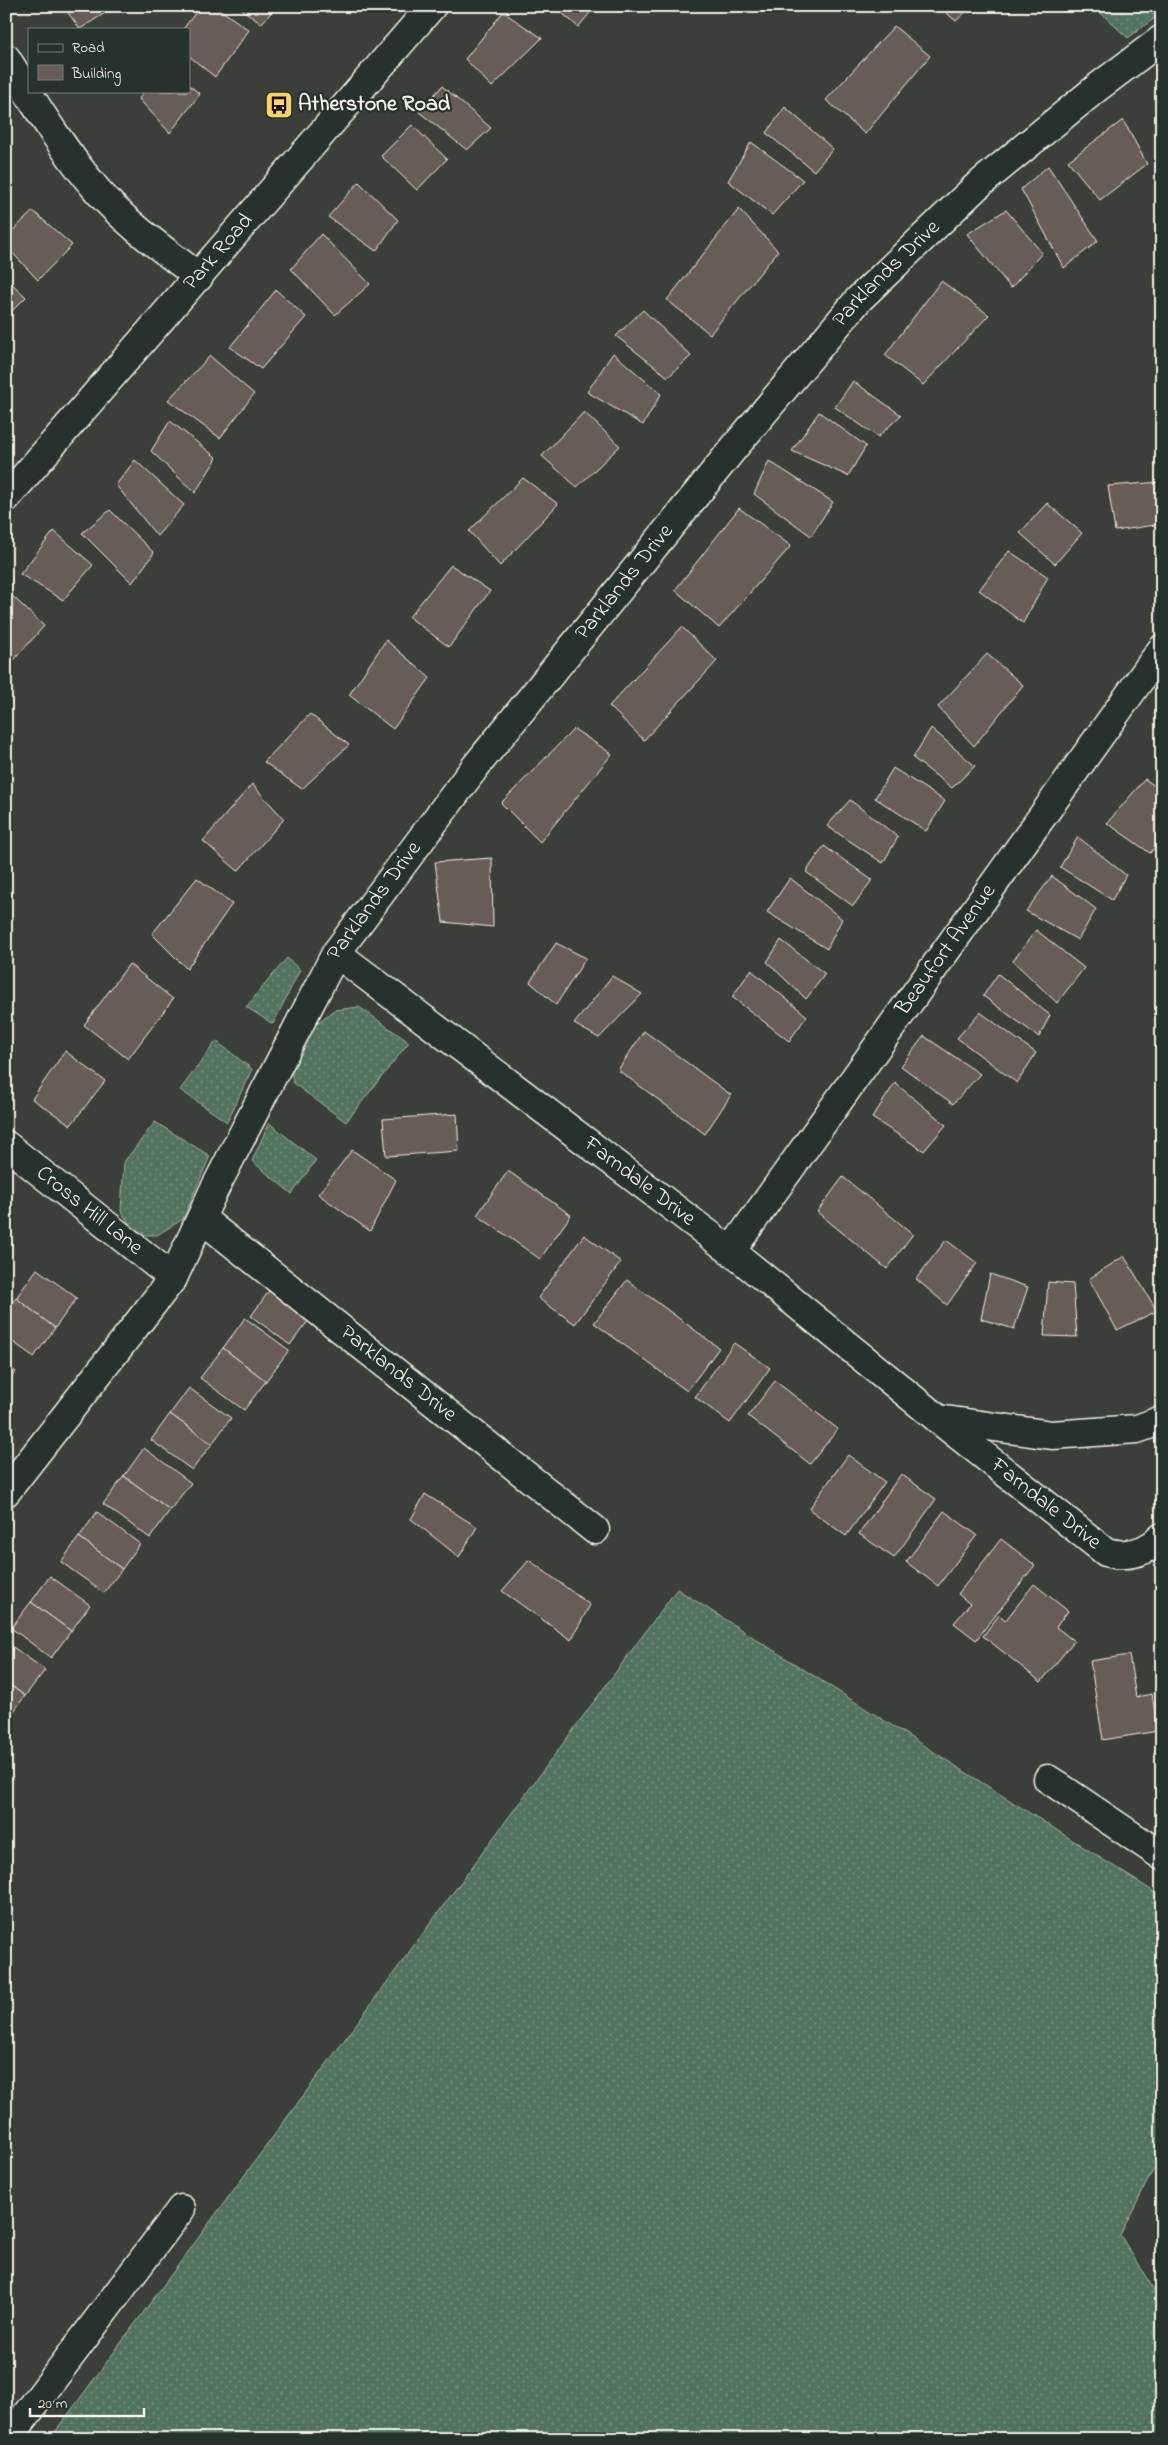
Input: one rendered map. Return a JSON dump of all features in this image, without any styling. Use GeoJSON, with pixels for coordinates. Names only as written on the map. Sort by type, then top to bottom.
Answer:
{"type":"FeatureCollection","features":[{"type":"Feature","properties":{"kind":"street","name":"Park Road"},"geometry":{"type":"LineString","coordinates":[[6,498],[432,6]]}},
{"type":"Feature","properties":{"kind":"street","name":"Parklands Drive"},"geometry":{"type":"LineString","coordinates":[[6,1492],[172,1278],[202,1219],[213,1192],[336,952],[449,801],[567,652],[859,299],[976,186],[1098,87],[1162,40]]}},
{"type":"Feature","properties":{"kind":"street"},"geometry":{"type":"LineString","coordinates":[[6,58],[54,134],[98,191],[130,223],[199,277]]}},
{"type":"Feature","properties":{"kind":"street","name":"Beaufort Avenue"},"geometry":{"type":"LineString","coordinates":[[731,1251],[1162,650]]}},
{"type":"Feature","properties":{"kind":"street","name":"Farndale Drive"},"geometry":{"type":"LineString","coordinates":[[336,952],[731,1251],[1106,1552],[1115,1555],[1137,1553],[1153,1546],[1162,1537]]}},
{"type":"Feature","properties":{"kind":"street","name":"Cross Hill Lane"},"geometry":{"type":"LineString","coordinates":[[6,1145],[172,1278]]}},
{"type":"Feature","properties":{"kind":"street","name":"Parklands Drive"},"geometry":{"type":"LineString","coordinates":[[202,1219],[595,1530]]}},
{"type":"Feature","properties":{"kind":"street","name":"Farndale Drive"},"geometry":{"type":"LineString","coordinates":[[938,1419],[1052,1436],[1138,1429],[1162,1420]]}},
{"type":"Feature","properties":{"kind":"street"},"geometry":{"type":"LineString","coordinates":[[1048,1779],[1162,1856]]}},
{"type":"Feature","properties":{"kind":"street"},"geometry":{"type":"LineString","coordinates":[[8,2439],[181,2209]]}},
{"type":"Feature","properties":{"kind":"green space"},"geometry":{"type":"Polygon","coordinates":[[[1093,6],[1143,6],[1156,17],[1128,38],[1093,6]]]}},
{"type":"Feature","properties":{"kind":"green space"},"geometry":{"type":"Polygon","coordinates":[[[287,958],[300,970],[273,1024],[246,1007],[287,958]]]}},
{"type":"Feature","properties":{"kind":"green space"},"geometry":{"type":"Polygon","coordinates":[[[359,1007],[409,1042],[346,1122],[293,1083],[291,1069],[305,1037],[317,1023],[334,1010],[359,1007]]]}},
{"type":"Feature","properties":{"kind":"green space"},"geometry":{"type":"Polygon","coordinates":[[[216,1041],[252,1069],[227,1122],[180,1090],[216,1041]]]}},
{"type":"Feature","properties":{"kind":"green space"},"geometry":{"type":"Polygon","coordinates":[[[155,1122],[210,1156],[183,1219],[157,1235],[146,1235],[132,1228],[121,1211],[124,1162],[155,1122]]]}},
{"type":"Feature","properties":{"kind":"green space"},"geometry":{"type":"Polygon","coordinates":[[[269,1123],[316,1160],[292,1194],[252,1161],[269,1123]]]}},
{"type":"Feature","properties":{"kind":"green space"},"geometry":{"type":"Polygon","coordinates":[[[677,1589],[1162,1897],[1162,2153],[1120,2235],[1162,2303],[1162,2439],[50,2439],[677,1589]]]}},
{"type":"Feature","properties":{"kind":"building"},"geometry":{"type":"Polygon","coordinates":[[[63,6],[116,6],[82,28],[79,28],[63,6]]]}},
{"type":"Feature","properties":{"kind":"building"},"geometry":{"type":"Polygon","coordinates":[[[201,6],[215,6],[249,30],[215,77],[190,57],[190,28],[184,28],[201,6]]]}},
{"type":"Feature","properties":{"kind":"building"},"geometry":{"type":"Polygon","coordinates":[[[238,6],[277,6],[261,24],[238,6]]]}},
{"type":"Feature","properties":{"kind":"building"},"geometry":{"type":"Polygon","coordinates":[[[554,6],[596,6],[578,27],[554,6]]]}},
{"type":"Feature","properties":{"kind":"building"},"geometry":{"type":"Polygon","coordinates":[[[938,6],[972,6],[956,21],[938,6]]]}},
{"type":"Feature","properties":{"kind":"building"},"geometry":{"type":"Polygon","coordinates":[[[503,12],[542,38],[492,87],[465,59],[503,12]]]}},
{"type":"Feature","properties":{"kind":"building"},"geometry":{"type":"Polygon","coordinates":[[[894,26],[930,56],[865,134],[826,100],[894,26]]]}},
{"type":"Feature","properties":{"kind":"building"},"geometry":{"type":"Polygon","coordinates":[[[190,86],[200,94],[170,133],[139,99],[143,92],[190,92],[190,86]]]}},
{"type":"Feature","properties":{"kind":"building"},"geometry":{"type":"Polygon","coordinates":[[[442,86],[491,128],[467,150],[419,112],[442,86]]]}},
{"type":"Feature","properties":{"kind":"building"},"geometry":{"type":"Polygon","coordinates":[[[785,107],[833,149],[814,171],[766,133],[785,107]]]}},
{"type":"Feature","properties":{"kind":"building"},"geometry":{"type":"Polygon","coordinates":[[[1123,120],[1147,164],[1100,200],[1068,161],[1123,120]]]}},
{"type":"Feature","properties":{"kind":"building"},"geometry":{"type":"Polygon","coordinates":[[[412,125],[447,159],[417,190],[381,156],[412,125]]]}},
{"type":"Feature","properties":{"kind":"building"},"geometry":{"type":"Polygon","coordinates":[[[751,142],[803,180],[772,215],[728,181],[751,142]]]}},
{"type":"Feature","properties":{"kind":"building"},"geometry":{"type":"Polygon","coordinates":[[[1048,166],[1098,241],[1064,268],[1021,189],[1048,166]]]}},
{"type":"Feature","properties":{"kind":"building"},"geometry":{"type":"Polygon","coordinates":[[[359,182],[398,220],[376,251],[328,217],[359,182]]]}},
{"type":"Feature","properties":{"kind":"building"},"geometry":{"type":"Polygon","coordinates":[[[739,209],[778,251],[710,334],[667,300],[739,209]]]}},
{"type":"Feature","properties":{"kind":"building"},"geometry":{"type":"Polygon","coordinates":[[[1006,210],[1042,253],[1011,288],[967,234],[1006,210]]]}},
{"type":"Feature","properties":{"kind":"building"},"geometry":{"type":"Polygon","coordinates":[[[33,211],[72,245],[38,280],[6,246],[6,237],[33,211]]]}},
{"type":"Feature","properties":{"kind":"building"},"geometry":{"type":"Polygon","coordinates":[[[321,234],[370,284],[335,315],[291,269],[321,234]]]}},
{"type":"Feature","properties":{"kind":"building"},"geometry":{"type":"Polygon","coordinates":[[[6,278],[26,297],[6,317],[6,278]]]}},
{"type":"Feature","properties":{"kind":"building"},"geometry":{"type":"Polygon","coordinates":[[[941,281],[989,315],[923,385],[885,355],[941,281]]]}},
{"type":"Feature","properties":{"kind":"building"},"geometry":{"type":"Polygon","coordinates":[[[276,290],[306,317],[261,369],[230,347],[276,290]]]}},
{"type":"Feature","properties":{"kind":"building"},"geometry":{"type":"Polygon","coordinates":[[[643,310],[691,356],[668,377],[616,336],[643,310]]]}},
{"type":"Feature","properties":{"kind":"building"},"geometry":{"type":"Polygon","coordinates":[[[613,353],[661,394],[643,425],[587,392],[613,353]]]}},
{"type":"Feature","properties":{"kind":"building"},"geometry":{"type":"Polygon","coordinates":[[[210,356],[254,394],[220,438],[168,400],[210,356]]]}},
{"type":"Feature","properties":{"kind":"building"},"geometry":{"type":"Polygon","coordinates":[[[853,381],[901,415],[878,437],[835,407],[853,381]]]}},
{"type":"Feature","properties":{"kind":"building"},"geometry":{"type":"Polygon","coordinates":[[[584,412],[620,446],[577,487],[542,456],[584,412]]]}},
{"type":"Feature","properties":{"kind":"building"},"geometry":{"type":"Polygon","coordinates":[[[819,412],[866,446],[848,476],[792,451],[819,412]]]}},
{"type":"Feature","properties":{"kind":"building"},"geometry":{"type":"Polygon","coordinates":[[[170,421],[217,458],[195,493],[151,451],[170,421]]]}},
{"type":"Feature","properties":{"kind":"building"},"geometry":{"type":"Polygon","coordinates":[[[135,460],[184,505],[157,536],[116,485],[135,460]]]}},
{"type":"Feature","properties":{"kind":"building"},"geometry":{"type":"Polygon","coordinates":[[[769,461],[833,502],[811,536],[754,494],[769,461]]]}},
{"type":"Feature","properties":{"kind":"building"},"geometry":{"type":"Polygon","coordinates":[[[523,478],[558,504],[500,566],[469,531],[523,478]]]}},
{"type":"Feature","properties":{"kind":"building"},"geometry":{"type":"Polygon","coordinates":[[[1162,482],[1162,524],[1115,531],[1108,486],[1162,482]]]}},
{"type":"Feature","properties":{"kind":"building"},"geometry":{"type":"Polygon","coordinates":[[[1047,503],[1082,533],[1055,564],[1020,533],[1047,503]]]}},
{"type":"Feature","properties":{"kind":"building"},"geometry":{"type":"Polygon","coordinates":[[[739,508],[791,546],[719,628],[675,590],[739,508]]]}},
{"type":"Feature","properties":{"kind":"building"},"geometry":{"type":"Polygon","coordinates":[[[110,510],[154,553],[132,583],[82,533],[110,510]]]}},
{"type":"Feature","properties":{"kind":"building"},"geometry":{"type":"Polygon","coordinates":[[[54,531],[93,565],[63,600],[20,574],[54,531]]]}},
{"type":"Feature","properties":{"kind":"building"},"geometry":{"type":"Polygon","coordinates":[[[1009,551],[1048,577],[1023,623],[979,590],[1009,551]]]}},
{"type":"Feature","properties":{"kind":"building"},"geometry":{"type":"Polygon","coordinates":[[[451,565],[490,591],[449,647],[409,617],[451,565]]]}},
{"type":"Feature","properties":{"kind":"building"},"geometry":{"type":"Polygon","coordinates":[[[6,590],[44,626],[6,669],[6,590]]]}},
{"type":"Feature","properties":{"kind":"building"},"geometry":{"type":"Polygon","coordinates":[[[682,627],[717,661],[644,740],[609,706],[682,627]]]}},
{"type":"Feature","properties":{"kind":"building"},"geometry":{"type":"Polygon","coordinates":[[[386,640],[430,678],[393,729],[349,695],[386,640]]]}},
{"type":"Feature","properties":{"kind":"building"},"geometry":{"type":"Polygon","coordinates":[[[987,654],[1023,685],[974,746],[938,707],[987,654]]]}},
{"type":"Feature","properties":{"kind":"building"},"geometry":{"type":"Polygon","coordinates":[[[310,714],[349,745],[302,789],[264,762],[310,714]]]}},
{"type":"Feature","properties":{"kind":"building"},"geometry":{"type":"Polygon","coordinates":[[[931,728],[975,766],[952,788],[913,758],[931,728]]]}},
{"type":"Feature","properties":{"kind":"building"},"geometry":{"type":"Polygon","coordinates":[[[574,729],[612,754],[540,842],[501,803],[574,729]]]}},
{"type":"Feature","properties":{"kind":"building"},"geometry":{"type":"Polygon","coordinates":[[[893,768],[945,801],[926,831],[875,798],[893,768]]]}},
{"type":"Feature","properties":{"kind":"building"},"geometry":{"type":"Polygon","coordinates":[[[1145,779],[1162,791],[1162,839],[1150,853],[1107,823],[1145,779]]]}},
{"type":"Feature","properties":{"kind":"building"},"geometry":{"type":"Polygon","coordinates":[[[252,784],[284,819],[238,871],[203,841],[252,784]]]}},
{"type":"Feature","properties":{"kind":"building"},"geometry":{"type":"Polygon","coordinates":[[[850,800],[898,837],[883,863],[827,826],[850,800]]]}},
{"type":"Feature","properties":{"kind":"building"},"geometry":{"type":"Polygon","coordinates":[[[1078,837],[1126,875],[1112,900],[1060,867],[1078,837]]]}},
{"type":"Feature","properties":{"kind":"building"},"geometry":{"type":"Polygon","coordinates":[[[824,846],[872,880],[853,906],[806,872],[824,846]]]}},
{"type":"Feature","properties":{"kind":"building"},"geometry":{"type":"Polygon","coordinates":[[[492,858],[493,927],[443,922],[435,862],[492,858]]]}},
{"type":"Feature","properties":{"kind":"building"},"geometry":{"type":"Polygon","coordinates":[[[1052,876],[1096,909],[1078,940],[1026,911],[1052,876]]]}},
{"type":"Feature","properties":{"kind":"building"},"geometry":{"type":"Polygon","coordinates":[[[197,878],[232,904],[187,969],[152,934],[197,878]]]}},
{"type":"Feature","properties":{"kind":"building"},"geometry":{"type":"Polygon","coordinates":[[[790,878],[842,919],[827,949],[767,912],[790,878]]]}},
{"type":"Feature","properties":{"kind":"building"},"geometry":{"type":"Polygon","coordinates":[[[1036,930],[1084,968],[1057,1003],[1013,961],[1036,930]]]}},
{"type":"Feature","properties":{"kind":"building"},"geometry":{"type":"Polygon","coordinates":[[[781,940],[825,974],[806,999],[767,962],[781,940]]]}},
{"type":"Feature","properties":{"kind":"building"},"geometry":{"type":"Polygon","coordinates":[[[556,943],[586,958],[556,1005],[530,982],[556,943]]]}},
{"type":"Feature","properties":{"kind":"building"},"geometry":{"type":"Polygon","coordinates":[[[129,964],[173,999],[128,1059],[84,1025],[129,964]]]}},
{"type":"Feature","properties":{"kind":"building"},"geometry":{"type":"Polygon","coordinates":[[[751,970],[807,1016],[789,1041],[732,997],[751,970]]]}},
{"type":"Feature","properties":{"kind":"building"},"geometry":{"type":"Polygon","coordinates":[[[998,974],[1050,1015],[1039,1037],[983,996],[998,974]]]}},
{"type":"Feature","properties":{"kind":"building"},"geometry":{"type":"Polygon","coordinates":[[[612,976],[642,994],[599,1038],[574,1024],[612,976]]]}},
{"type":"Feature","properties":{"kind":"building"},"geometry":{"type":"Polygon","coordinates":[[[980,1012],[1036,1053],[1017,1083],[957,1038],[980,1012]]]}},
{"type":"Feature","properties":{"kind":"building"},"geometry":{"type":"Polygon","coordinates":[[[644,1031],[731,1095],[705,1134],[618,1070],[644,1031]]]}},
{"type":"Feature","properties":{"kind":"building"},"geometry":{"type":"Polygon","coordinates":[[[924,1036],[980,1074],[953,1104],[901,1066],[924,1036]]]}},
{"type":"Feature","properties":{"kind":"building"},"geometry":{"type":"Polygon","coordinates":[[[65,1051],[105,1081],[71,1125],[32,1099],[65,1051]]]}},
{"type":"Feature","properties":{"kind":"building"},"geometry":{"type":"Polygon","coordinates":[[[895,1083],[946,1125],[924,1151],[872,1118],[895,1083]]]}},
{"type":"Feature","properties":{"kind":"building"},"geometry":{"type":"Polygon","coordinates":[[[457,1114],[459,1151],[386,1156],[383,1119],[457,1114]]]}},
{"type":"Feature","properties":{"kind":"building"},"geometry":{"type":"Polygon","coordinates":[[[352,1150],[396,1180],[370,1231],[318,1194],[352,1150]]]}},
{"type":"Feature","properties":{"kind":"building"},"geometry":{"type":"Polygon","coordinates":[[[508,1171],[571,1215],[540,1259],[477,1215],[508,1171]]]}},
{"type":"Feature","properties":{"kind":"building"},"geometry":{"type":"Polygon","coordinates":[[[843,1177],[913,1234],[887,1269],[817,1212],[843,1177]]]}},
{"type":"Feature","properties":{"kind":"building"},"geometry":{"type":"Polygon","coordinates":[[[584,1235],[621,1262],[575,1324],[538,1298],[584,1235]]]}},
{"type":"Feature","properties":{"kind":"building"},"geometry":{"type":"Polygon","coordinates":[[[946,1240],[977,1263],[947,1305],[916,1279],[946,1240]]]}},
{"type":"Feature","properties":{"kind":"building"},"geometry":{"type":"Polygon","coordinates":[[[1124,1256],[1157,1311],[1117,1330],[1089,1279],[1124,1256]]]}},
{"type":"Feature","properties":{"kind":"building"},"geometry":{"type":"Polygon","coordinates":[[[37,1269],[77,1298],[55,1328],[16,1298],[37,1269]]]}},
{"type":"Feature","properties":{"kind":"building"},"geometry":{"type":"Polygon","coordinates":[[[990,1274],[1028,1287],[1014,1329],[981,1319],[990,1274]]]}},
{"type":"Feature","properties":{"kind":"building"},"geometry":{"type":"Polygon","coordinates":[[[627,1280],[719,1348],[687,1391],[594,1323],[627,1280]]]}},
{"type":"Feature","properties":{"kind":"building"},"geometry":{"type":"Polygon","coordinates":[[[1048,1282],[1073,1284],[1077,1337],[1044,1336],[1048,1282]]]}},
{"type":"Feature","properties":{"kind":"building"},"geometry":{"type":"Polygon","coordinates":[[[269,1291],[308,1321],[290,1345],[251,1316],[269,1291]]]}},
{"type":"Feature","properties":{"kind":"building"},"geometry":{"type":"Polygon","coordinates":[[[16,1298],[55,1328],[34,1357],[6,1337],[6,1311],[16,1298]]]}},
{"type":"Feature","properties":{"kind":"building"},"geometry":{"type":"Polygon","coordinates":[[[245,1318],[289,1350],[266,1381],[223,1348],[245,1318]]]}},
{"type":"Feature","properties":{"kind":"building"},"geometry":{"type":"Polygon","coordinates":[[[734,1343],[770,1368],[730,1423],[695,1397],[734,1343]]]}},
{"type":"Feature","properties":{"kind":"building"},"geometry":{"type":"Polygon","coordinates":[[[223,1348],[266,1381],[244,1410],[200,1378],[223,1348]]]}},
{"type":"Feature","properties":{"kind":"building"},"geometry":{"type":"Polygon","coordinates":[[[6,1365],[16,1372],[6,1385],[6,1365]]]}},
{"type":"Feature","properties":{"kind":"building"},"geometry":{"type":"Polygon","coordinates":[[[775,1381],[838,1429],[810,1464],[748,1416],[775,1381]]]}},
{"type":"Feature","properties":{"kind":"building"},"geometry":{"type":"Polygon","coordinates":[[[189,1388],[231,1418],[212,1444],[170,1414],[189,1388]]]}},
{"type":"Feature","properties":{"kind":"building"},"geometry":{"type":"Polygon","coordinates":[[[170,1414],[212,1444],[192,1470],[151,1440],[170,1414]]]}},
{"type":"Feature","properties":{"kind":"building"},"geometry":{"type":"Polygon","coordinates":[[[144,1448],[191,1483],[170,1510],[124,1476],[144,1448]]]}},
{"type":"Feature","properties":{"kind":"building"},"geometry":{"type":"Polygon","coordinates":[[[848,1455],[885,1482],[846,1536],[809,1509],[848,1455]]]}},
{"type":"Feature","properties":{"kind":"building"},"geometry":{"type":"Polygon","coordinates":[[[901,1474],[936,1499],[894,1558],[859,1534],[901,1474]]]}},
{"type":"Feature","properties":{"kind":"building"},"geometry":{"type":"Polygon","coordinates":[[[124,1476],[170,1510],[150,1538],[103,1504],[124,1476]]]}},
{"type":"Feature","properties":{"kind":"building"},"geometry":{"type":"Polygon","coordinates":[[[425,1494],[477,1527],[459,1557],[411,1519],[425,1494]]]}},
{"type":"Feature","properties":{"kind":"building"},"geometry":{"type":"Polygon","coordinates":[[[944,1511],[977,1535],[938,1586],[906,1562],[944,1511]]]}},
{"type":"Feature","properties":{"kind":"building"},"geometry":{"type":"Polygon","coordinates":[[[97,1512],[140,1544],[122,1569],[79,1537],[97,1512]]]}},
{"type":"Feature","properties":{"kind":"building"},"geometry":{"type":"Polygon","coordinates":[[[79,1537],[122,1569],[104,1593],[61,1562],[79,1537]]]}},
{"type":"Feature","properties":{"kind":"building"},"geometry":{"type":"Polygon","coordinates":[[[1001,1539],[1035,1565],[976,1640],[954,1623],[970,1604],[958,1594],[1001,1539]]]}},
{"type":"Feature","properties":{"kind":"building"},"geometry":{"type":"Polygon","coordinates":[[[529,1560],[590,1605],[571,1640],[502,1591],[529,1560]]]}},
{"type":"Feature","properties":{"kind":"building"},"geometry":{"type":"Polygon","coordinates":[[[50,1576],[90,1605],[71,1631],[31,1602],[50,1576]]]}},
{"type":"Feature","properties":{"kind":"building"},"geometry":{"type":"Polygon","coordinates":[[[1034,1584],[1068,1611],[1056,1627],[1074,1641],[1041,1682],[983,1636],[999,1615],[1005,1621],[1034,1584]]]}},
{"type":"Feature","properties":{"kind":"building"},"geometry":{"type":"Polygon","coordinates":[[[31,1602],[71,1631],[51,1658],[11,1628],[31,1602]]]}},
{"type":"Feature","properties":{"kind":"building"},"geometry":{"type":"Polygon","coordinates":[[[6,1642],[45,1670],[25,1696],[6,1682],[6,1642]]]}},
{"type":"Feature","properties":{"kind":"building"},"geometry":{"type":"Polygon","coordinates":[[[1158,1648],[1162,1648],[1162,1674],[1158,1648]]]}},
{"type":"Feature","properties":{"kind":"building"},"geometry":{"type":"Polygon","coordinates":[[[1129,1655],[1136,1697],[1152,1694],[1158,1731],[1103,1740],[1090,1661],[1129,1655]]]}},
{"type":"Feature","properties":{"kind":"building"},"geometry":{"type":"Polygon","coordinates":[[[6,1682],[25,1696],[6,1722],[6,1682]]]}},
{"type":"Feature","properties":{"kind":"place","name":"Atherstone Road"},"geometry":{"type":"Point","coordinates":[279,105]}}]}
